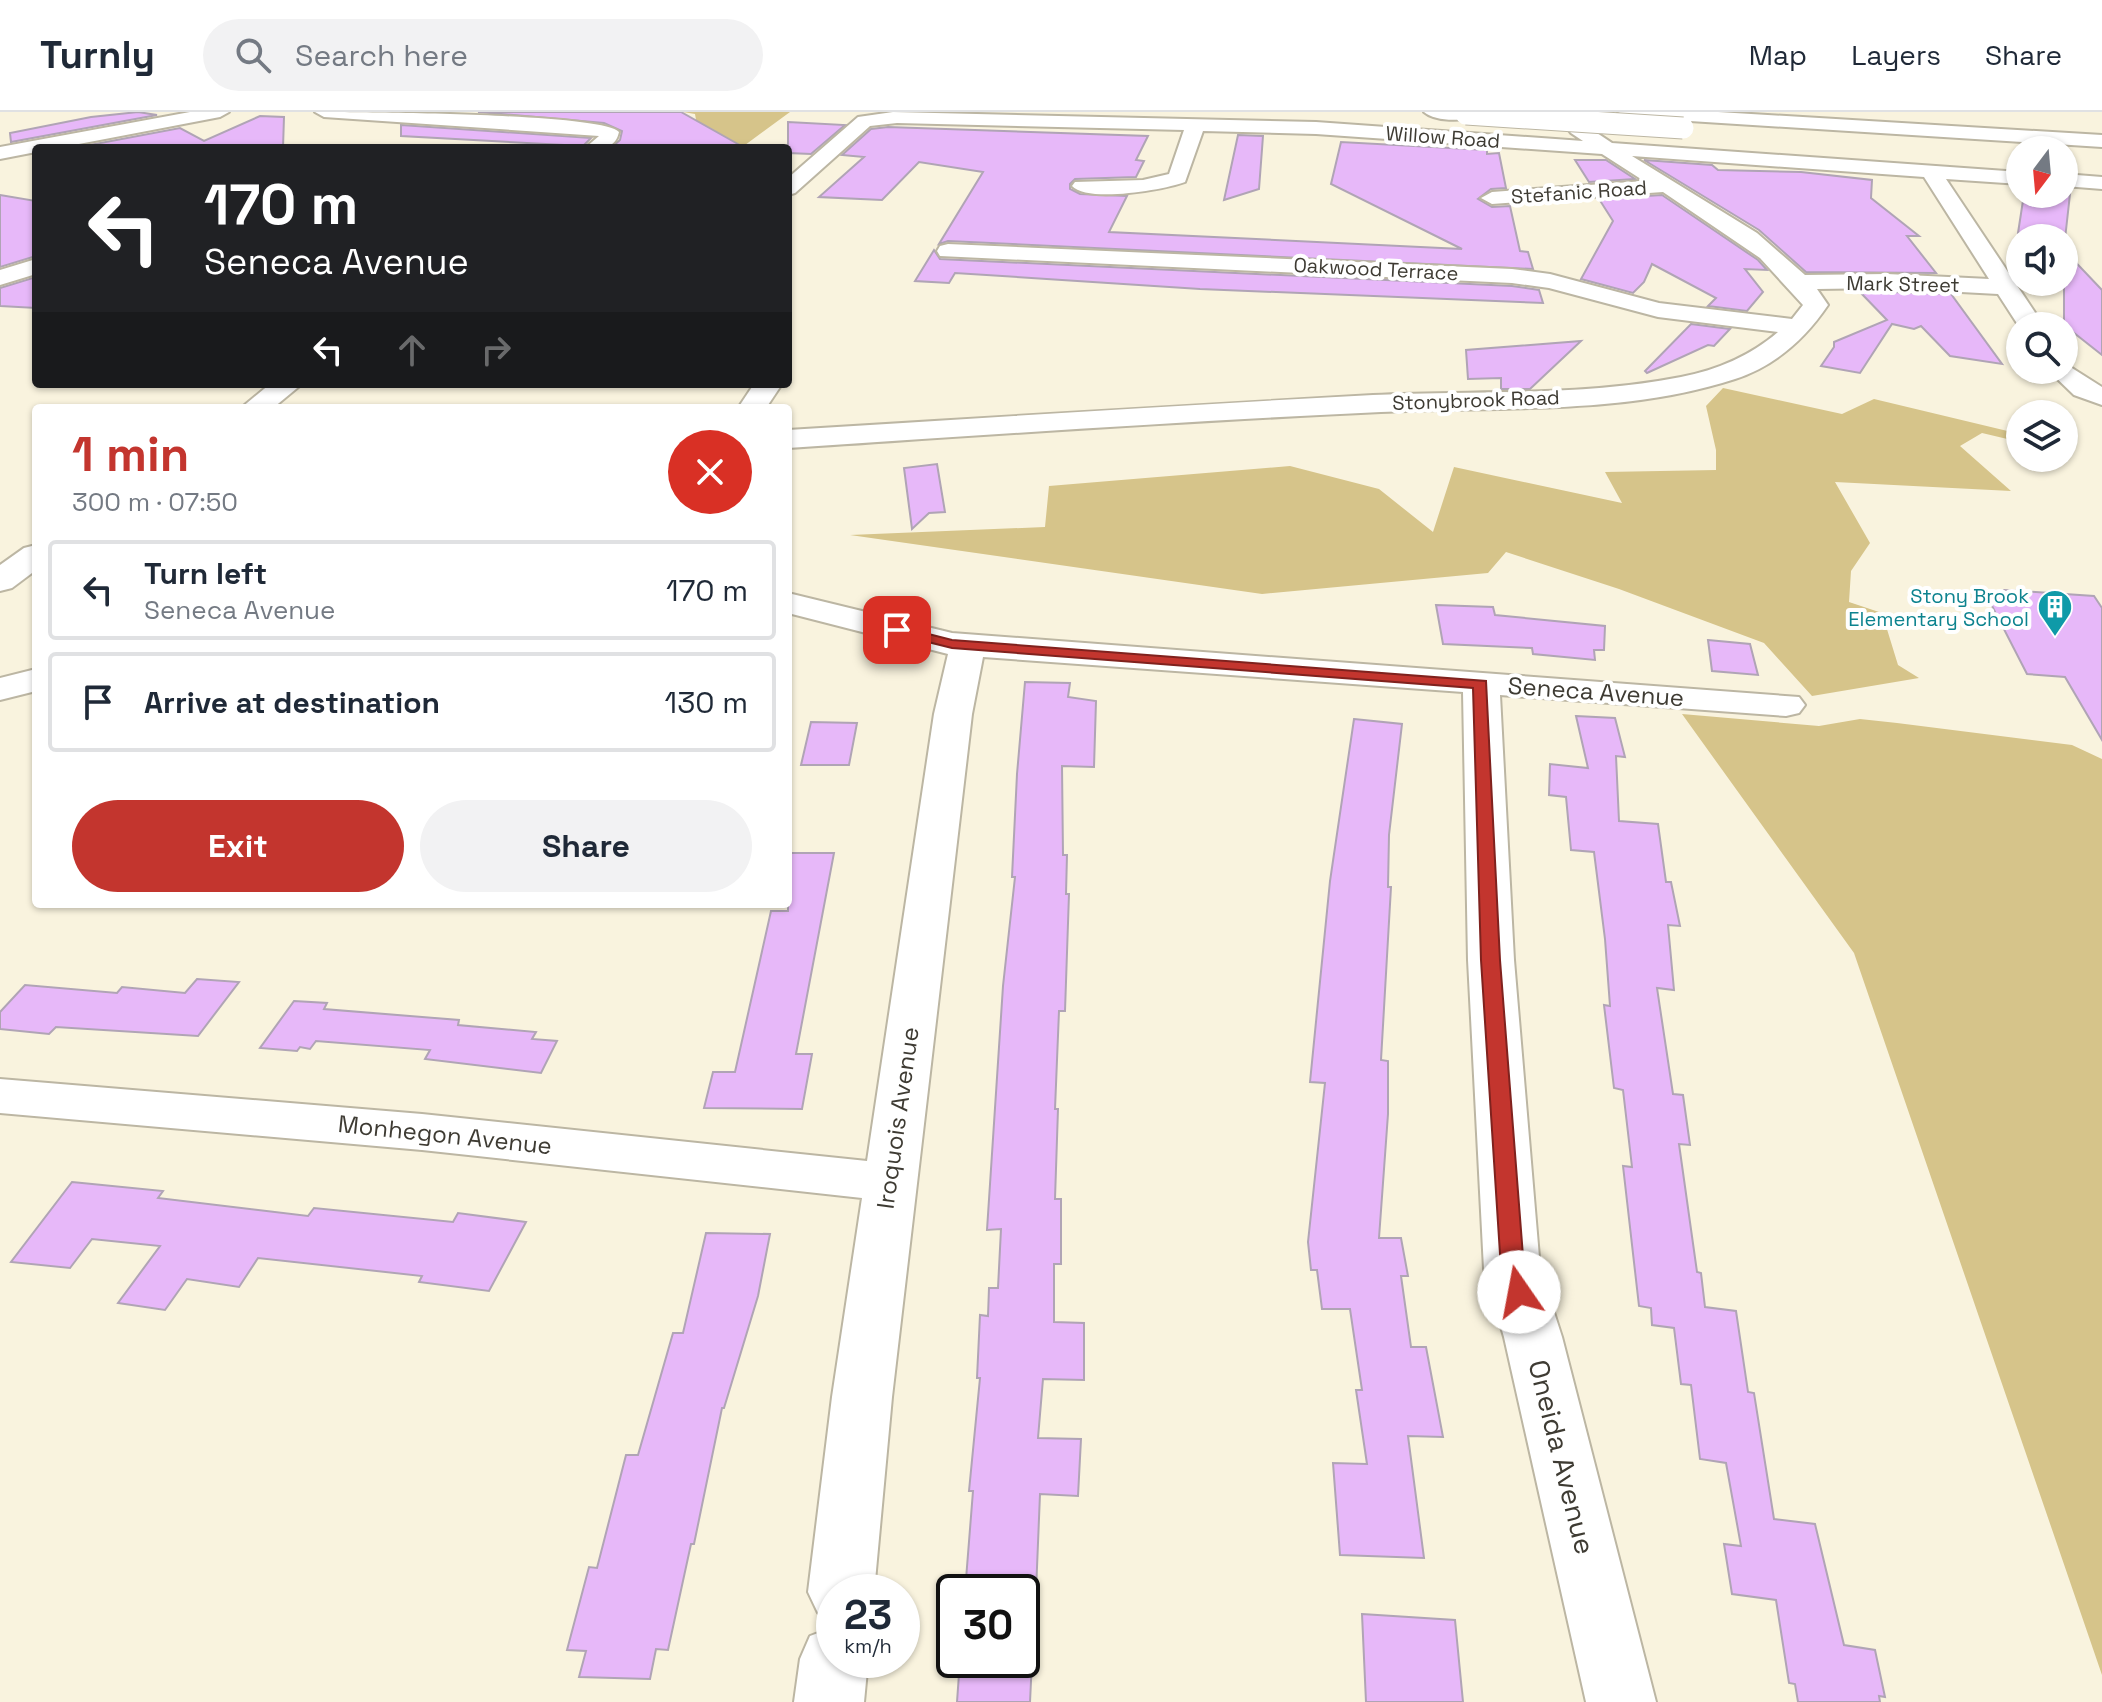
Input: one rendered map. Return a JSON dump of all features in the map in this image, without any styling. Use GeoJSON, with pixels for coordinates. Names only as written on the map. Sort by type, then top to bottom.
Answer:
{"type":"FeatureCollection","features":[{"type":"Feature","properties":{"kind":"main road"},"geometry":{"type":"LineString","coordinates":[[73,144],[220,112]]}},
{"type":"Feature","properties":{"kind":"main road"},"geometry":{"type":"LineString","coordinates":[[324,112],[574,127],[610,132],[608,139],[601,144]]}},
{"type":"Feature","properties":{"kind":"main road"},"geometry":{"type":"LineString","coordinates":[[1433,112],[2102,141]]}},
{"type":"Feature","properties":{"kind":"main road"},"geometry":{"type":"LineString","coordinates":[[1564,112],[1578,129],[1723,220],[1801,282],[1816,305],[1799,327]]}},
{"type":"Feature","properties":{"kind":"main road"},"geometry":{"type":"LineString","coordinates":[[1627,112],[1679,121],[2006,147]]}},
{"type":"Feature","properties":{"kind":"main road","name":"Willow Road"},"geometry":{"type":"LineString","coordinates":[[797,173],[865,121],[927,117],[1331,129],[2006,177]]}},
{"type":"Feature","properties":{"kind":"main road"},"geometry":{"type":"LineString","coordinates":[[1082,186],[1145,186],[1166,184],[1178,178],[1195,125]]}},
{"type":"Feature","properties":{"kind":"main road"},"geometry":{"type":"LineString","coordinates":[[0,153],[32,149]]}},
{"type":"Feature","properties":{"kind":"main road"},"geometry":{"type":"LineString","coordinates":[[2078,153],[2102,154]]}},
{"type":"Feature","properties":{"kind":"main road"},"geometry":{"type":"LineString","coordinates":[[1931,172],[2022,312]]}},
{"type":"Feature","properties":{"kind":"main road"},"geometry":{"type":"LineString","coordinates":[[2078,181],[2102,183]]}},
{"type":"Feature","properties":{"kind":"main road","name":"Stefanic Road"},"geometry":{"type":"LineString","coordinates":[[1492,198],[1666,186]]}},
{"type":"Feature","properties":{"kind":"main road","name":"Oakwood Terrace"},"geometry":{"type":"LineString","coordinates":[[948,251],[1512,276],[1550,281],[1658,310],[1799,327]]}},
{"type":"Feature","properties":{"kind":"main road"},"geometry":{"type":"LineString","coordinates":[[0,278],[32,267]]}},
{"type":"Feature","properties":{"kind":"main road","name":"Mark Street"},"geometry":{"type":"LineString","coordinates":[[1801,282],[1887,281],[2005,287]]}},
{"type":"Feature","properties":{"kind":"main road","name":"Stonybrook Road"},"geometry":{"type":"LineString","coordinates":[[792,439],[1227,411],[1632,393],[1728,373],[1773,352],[1799,327]]}},
{"type":"Feature","properties":{"kind":"main road"},"geometry":{"type":"LineString","coordinates":[[2078,384],[2102,397]]}},
{"type":"Feature","properties":{"kind":"main road"},"geometry":{"type":"LineString","coordinates":[[260,404],[282,388]]}},
{"type":"Feature","properties":{"kind":"main road"},"geometry":{"type":"LineString","coordinates":[[0,581],[32,558]]}},
{"type":"Feature","properties":{"kind":"main road","name":"Seneca Avenue"},"geometry":{"type":"LineString","coordinates":[[792,604],[952,644],[1786,705]]}},
{"type":"Feature","properties":{"kind":"main road","name":"Iroquois Avenue"},"geometry":{"type":"LineString","coordinates":[[843,1574],[890,1182],[953,714],[968,645]]}},
{"type":"Feature","properties":{"kind":"main road"},"geometry":{"type":"LineString","coordinates":[[0,689],[32,681]]}},
{"type":"Feature","properties":{"kind":"main road","name":"Oneida Avenue"},"geometry":{"type":"LineString","coordinates":[[1481,684],[1491,960],[1512,1269],[1533,1337],[1621,1702]]}},
{"type":"Feature","properties":{"kind":"main road","name":"Monhegon Avenue"},"geometry":{"type":"LineString","coordinates":[[0,1096],[422,1132],[890,1182]]}},
{"type":"Feature","properties":{"kind":"main road"},"geometry":{"type":"LineString","coordinates":[[829,1702],[832,1678]]}},
{"type":"Feature","properties":{"kind":"shaded area"},"geometry":{"type":"Polygon","coordinates":[[[683,112],[790,112],[746,144],[700,144],[695,114],[683,112]]]}},
{"type":"Feature","properties":{"kind":"shaded area"},"geometry":{"type":"Polygon","coordinates":[[[1723,388],[1842,414],[1874,399],[2006,431],[2006,439],[1982,433],[1960,446],[2011,491],[1835,482],[1870,543],[1851,571],[1849,602],[1882,613],[1898,665],[1919,678],[1812,696],[1764,643],[1619,589],[1506,552],[1488,573],[1262,594],[850,535],[1045,527],[1049,486],[1290,466],[1379,489],[1433,532],[1454,467],[1622,503],[1605,472],[1716,470],[1716,450],[1706,406],[1723,388]]]}},
{"type":"Feature","properties":{"kind":"shaded area"},"geometry":{"type":"Polygon","coordinates":[[[1682,714],[1819,726],[1860,719],[2072,745],[2102,759],[2102,1675],[1854,953],[1682,714]]]}},
{"type":"Feature","properties":{"kind":"building"},"geometry":{"type":"Polygon","coordinates":[[[138,112],[157,115],[11,142],[10,133],[91,117],[138,112]]]}},
{"type":"Feature","properties":{"kind":"building"},"geometry":{"type":"Polygon","coordinates":[[[478,112],[681,112],[738,144],[615,144],[622,131],[604,123],[478,112]]]}},
{"type":"Feature","properties":{"kind":"building"},"geometry":{"type":"Polygon","coordinates":[[[260,116],[284,117],[283,144],[95,144],[180,128],[204,141],[260,116]]]}},
{"type":"Feature","properties":{"kind":"building"},"geometry":{"type":"Polygon","coordinates":[[[788,122],[845,125],[811,154],[792,153],[792,144],[788,144],[788,122]]]}},
{"type":"Feature","properties":{"kind":"building"},"geometry":{"type":"Polygon","coordinates":[[[401,125],[591,138],[585,144],[547,144],[401,136],[401,125]]]}},
{"type":"Feature","properties":{"kind":"building"},"geometry":{"type":"Polygon","coordinates":[[[888,127],[1148,136],[1136,160],[1144,161],[1136,177],[1075,179],[1070,184],[1070,189],[1080,194],[1127,196],[1109,232],[1462,249],[1331,184],[1341,142],[1487,150],[1487,154],[1499,153],[1506,188],[1491,189],[1478,199],[1492,207],[1510,206],[1520,251],[1528,252],[1533,269],[948,241],[939,244],[983,172],[919,162],[882,200],[819,197],[864,157],[842,155],[871,129],[888,127]]]}},
{"type":"Feature","properties":{"kind":"building"},"geometry":{"type":"Polygon","coordinates":[[[1238,135],[1263,136],[1259,189],[1224,200],[1238,135]]]}},
{"type":"Feature","properties":{"kind":"building"},"geometry":{"type":"Polygon","coordinates":[[[1575,160],[1606,160],[1635,179],[1589,182],[1575,160]]]}},
{"type":"Feature","properties":{"kind":"building"},"geometry":{"type":"Polygon","coordinates":[[[1644,160],[1712,165],[1718,170],[1801,172],[1872,180],[1871,198],[1919,236],[1907,236],[1936,273],[1806,272],[1759,230],[1644,160]]]}},
{"type":"Feature","properties":{"kind":"building"},"geometry":{"type":"Polygon","coordinates":[[[0,195],[32,200],[32,257],[0,267],[0,195]]]}},
{"type":"Feature","properties":{"kind":"building"},"geometry":{"type":"Polygon","coordinates":[[[1662,195],[1758,260],[1767,270],[1745,269],[1763,292],[1747,311],[1708,306],[1716,298],[1652,264],[1644,282],[1633,293],[1581,279],[1613,221],[1599,199],[1662,195]]]}},
{"type":"Feature","properties":{"kind":"building"},"geometry":{"type":"Polygon","coordinates":[[[2022,208],[2068,208],[2067,224],[2019,224],[2022,208]]]}},
{"type":"Feature","properties":{"kind":"building"},"geometry":{"type":"Polygon","coordinates":[[[934,250],[940,259],[1512,286],[1539,290],[1543,303],[1200,289],[955,273],[949,283],[915,281],[934,250]]]}},
{"type":"Feature","properties":{"kind":"building"},"geometry":{"type":"Polygon","coordinates":[[[2078,265],[2102,290],[2102,355],[2078,336],[2078,312],[2064,312],[2064,296],[2078,296],[2078,265]]]}},
{"type":"Feature","properties":{"kind":"building"},"geometry":{"type":"Polygon","coordinates":[[[32,278],[32,308],[0,306],[0,288],[32,278]]]}},
{"type":"Feature","properties":{"kind":"building"},"geometry":{"type":"Polygon","coordinates":[[[1859,291],[1951,294],[2002,364],[1950,356],[1921,326],[1914,329],[1892,324],[1860,373],[1821,366],[1834,342],[1887,320],[1859,291]]]}},
{"type":"Feature","properties":{"kind":"building"},"geometry":{"type":"Polygon","coordinates":[[[1691,324],[1730,329],[1714,346],[1708,345],[1647,373],[1645,371],[1691,324]]]}},
{"type":"Feature","properties":{"kind":"building"},"geometry":{"type":"Polygon","coordinates":[[[1581,341],[1530,389],[1501,389],[1501,378],[1468,379],[1466,350],[1581,341]]]}},
{"type":"Feature","properties":{"kind":"building"},"geometry":{"type":"Polygon","coordinates":[[[937,464],[945,512],[929,513],[912,529],[904,468],[937,464]]]}},
{"type":"Feature","properties":{"kind":"building","name":"Stony Brook Elementary School"},"geometry":{"type":"Polygon","coordinates":[[[2004,590],[2094,596],[2102,608],[2102,740],[2065,677],[2027,674],[1991,604],[2004,590]]]}},
{"type":"Feature","properties":{"kind":"building"},"geometry":{"type":"Polygon","coordinates":[[[1436,605],[1493,607],[1495,615],[1605,626],[1604,650],[1594,650],[1595,660],[1533,654],[1532,648],[1443,644],[1436,605]]]}},
{"type":"Feature","properties":{"kind":"building"},"geometry":{"type":"Polygon","coordinates":[[[1708,640],[1750,644],[1758,675],[1712,671],[1708,640]]]}},
{"type":"Feature","properties":{"kind":"building"},"geometry":{"type":"Polygon","coordinates":[[[1025,682],[1070,683],[1068,697],[1096,701],[1094,767],[1062,766],[1063,855],[1067,855],[1066,894],[1069,894],[1065,1011],[1059,1011],[1055,1109],[1058,1109],[1055,1199],[1061,1199],[1061,1264],[1054,1264],[1054,1322],[1084,1323],[1084,1380],[1043,1379],[1038,1438],[1081,1439],[1078,1496],[1040,1494],[1037,1574],[966,1574],[973,1491],[969,1491],[980,1378],[977,1378],[980,1315],[988,1316],[989,1288],[998,1288],[1001,1229],[987,1230],[1003,986],[1015,877],[1012,877],[1025,682]]]}},
{"type":"Feature","properties":{"kind":"building"},"geometry":{"type":"Polygon","coordinates":[[[1576,716],[1615,718],[1625,757],[1616,756],[1619,821],[1658,824],[1666,882],[1671,882],[1680,926],[1668,925],[1674,990],[1657,988],[1673,1094],[1683,1095],[1690,1145],[1679,1144],[1705,1307],[1736,1311],[1748,1392],[1754,1393],[1774,1519],[1815,1524],[1844,1645],[1875,1650],[1885,1697],[1879,1696],[1880,1702],[1798,1702],[1795,1684],[1789,1683],[1776,1600],[1732,1594],[1724,1544],[1741,1546],[1726,1463],[1700,1459],[1691,1385],[1681,1384],[1674,1328],[1652,1325],[1651,1308],[1639,1306],[1623,1166],[1632,1167],[1623,1090],[1614,1088],[1604,1005],[1610,1006],[1605,939],[1594,852],[1571,850],[1566,797],[1549,795],[1550,764],[1588,768],[1576,716]]]}},
{"type":"Feature","properties":{"kind":"building"},"geometry":{"type":"Polygon","coordinates":[[[1354,719],[1402,724],[1389,835],[1388,887],[1391,887],[1381,1060],[1388,1061],[1388,1114],[1379,1238],[1401,1238],[1408,1276],[1401,1276],[1411,1347],[1426,1347],[1443,1437],[1408,1436],[1424,1558],[1340,1555],[1333,1463],[1367,1464],[1356,1390],[1362,1390],[1350,1309],[1322,1309],[1317,1270],[1311,1270],[1308,1242],[1325,1083],[1310,1082],[1330,881],[1354,719]]]}},
{"type":"Feature","properties":{"kind":"building"},"geometry":{"type":"Polygon","coordinates":[[[811,722],[857,723],[849,765],[801,765],[811,722]]]}},
{"type":"Feature","properties":{"kind":"building"},"geometry":{"type":"Polygon","coordinates":[[[792,853],[834,853],[796,1054],[812,1054],[802,1109],[704,1108],[713,1072],[735,1072],[771,911],[788,911],[792,908],[792,853]]]}},
{"type":"Feature","properties":{"kind":"building"},"geometry":{"type":"Polygon","coordinates":[[[197,979],[239,982],[198,1036],[56,1027],[49,1034],[0,1029],[0,1012],[25,985],[117,993],[122,987],[185,993],[197,979]]]}},
{"type":"Feature","properties":{"kind":"building"},"geometry":{"type":"Polygon","coordinates":[[[294,1001],[327,1003],[324,1009],[459,1020],[458,1025],[536,1032],[532,1039],[557,1041],[541,1073],[425,1059],[430,1050],[316,1041],[310,1049],[300,1047],[297,1051],[260,1048],[294,1001]]]}},
{"type":"Feature","properties":{"kind":"building"},"geometry":{"type":"Polygon","coordinates":[[[72,1182],[163,1191],[158,1198],[308,1216],[314,1208],[453,1222],[458,1213],[526,1222],[489,1291],[419,1282],[422,1276],[258,1258],[239,1287],[187,1279],[165,1310],[118,1303],[160,1246],[92,1239],[70,1268],[11,1262],[72,1182]]]}},
{"type":"Feature","properties":{"kind":"building"},"geometry":{"type":"Polygon","coordinates":[[[706,1233],[770,1234],[758,1296],[722,1408],[668,1650],[656,1649],[650,1679],[579,1677],[586,1651],[567,1650],[589,1567],[597,1568],[626,1455],[638,1455],[673,1333],[683,1333],[706,1233]]]}},
{"type":"Feature","properties":{"kind":"building"},"geometry":{"type":"Polygon","coordinates":[[[1362,1614],[1455,1620],[1463,1702],[1366,1702],[1362,1614]]]}},
{"type":"Feature","properties":{"kind":"building"},"geometry":{"type":"Polygon","coordinates":[[[959,1678],[1031,1678],[1030,1702],[957,1702],[959,1678]]]}},
{"type":"Feature","properties":{"kind":"place","name":"Stony Brook Elementary School"},"geometry":{"type":"Point","coordinates":[2055,638]}},
{"type":"Feature","properties":{"kind":"route"},"geometry":{"type":"LineString","coordinates":[[897,630],[952,644],[1481,684],[1491,960],[1512,1269],[1519,1292]]}}]}
